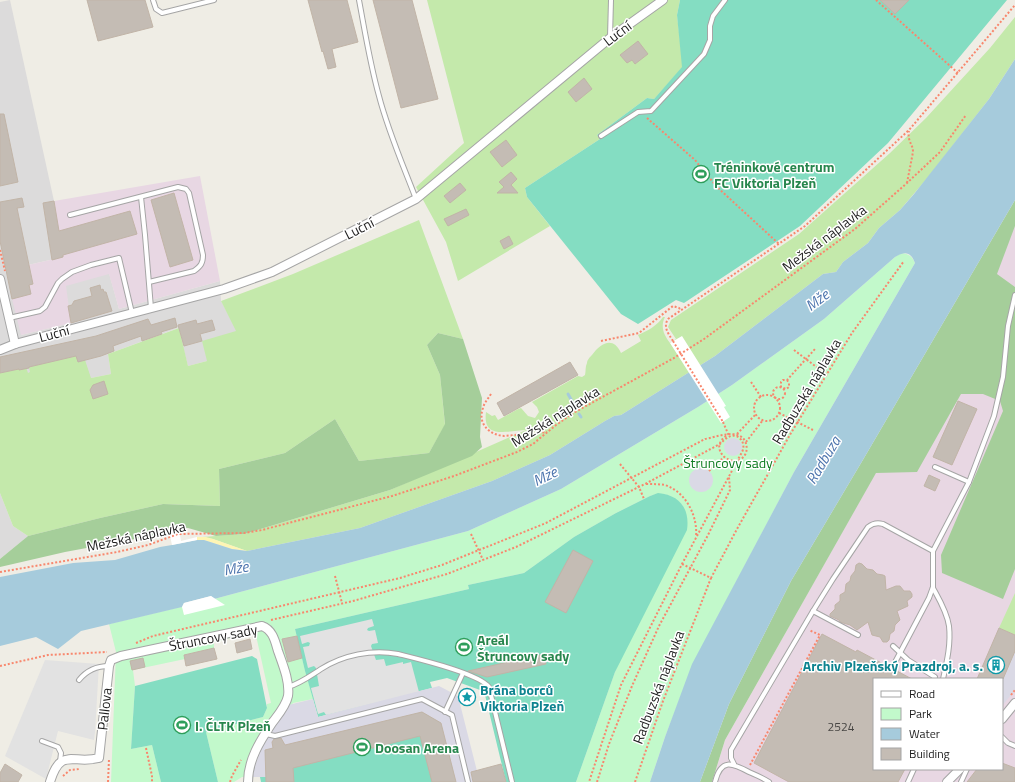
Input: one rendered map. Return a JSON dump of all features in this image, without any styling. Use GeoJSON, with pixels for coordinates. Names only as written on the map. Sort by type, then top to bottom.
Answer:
{"type":"FeatureCollection","features":[{"type":"Feature","properties":{"kind":"street","name":"Luční"},"geometry":{"type":"LineString","coordinates":[[0,350],[15,344],[224,289],[272,272],[416,199],[610,38],[662,0]]}},
{"type":"Feature","properties":{"kind":"street"},"geometry":{"type":"LineString","coordinates":[[0,279],[15,344]]}},
{"type":"Feature","properties":{"kind":"street","name":"Štruncovy sady"},"geometry":{"type":"LineString","coordinates":[[111,659],[262,626],[270,631],[274,638],[282,662],[288,688],[288,698],[265,734],[249,766],[248,782]]}},
{"type":"Feature","properties":{"kind":"street","name":"Pallova"},"geometry":{"type":"LineString","coordinates":[[96,759],[111,659]]}},
{"type":"Feature","properties":{"kind":"street"},"geometry":{"type":"LineString","coordinates":[[1003,718],[1015,703]]}},
{"type":"Feature","properties":{"kind":"street"},"geometry":{"type":"LineString","coordinates":[[50,782],[54,770],[60,762],[69,758],[96,759]]}},
{"type":"Feature","properties":{"kind":"street"},"geometry":{"type":"LineString","coordinates":[[947,782],[959,770]]}},
{"type":"Feature","properties":{"kind":"lane"},"geometry":{"type":"LineString","coordinates":[[153,0],[156,9],[162,13],[214,0]]}},
{"type":"Feature","properties":{"kind":"lane"},"geometry":{"type":"LineString","coordinates":[[360,0],[370,61],[379,97],[416,199]]}},
{"type":"Feature","properties":{"kind":"lane"},"geometry":{"type":"LineString","coordinates":[[610,38],[612,0]]}},
{"type":"Feature","properties":{"kind":"lane"},"geometry":{"type":"LineString","coordinates":[[601,136],[638,112],[651,112],[704,54],[710,40],[710,26],[713,16],[724,0]]}},
{"type":"Feature","properties":{"kind":"lane"},"geometry":{"type":"LineString","coordinates":[[70,215],[178,187],[186,189],[189,194],[203,255],[203,261],[200,267],[194,271],[149,282]]}},
{"type":"Feature","properties":{"kind":"lane"},"geometry":{"type":"LineString","coordinates":[[141,197],[151,308]]}},
{"type":"Feature","properties":{"kind":"lane"},"geometry":{"type":"LineString","coordinates":[[9,318],[40,311],[45,307],[58,283],[72,272],[91,265],[119,258],[132,313]]}},
{"type":"Feature","properties":{"kind":"lane"},"geometry":{"type":"LineString","coordinates":[[892,668],[929,598],[933,587],[933,551],[970,482],[994,416],[1002,377],[1008,326],[1015,298]]}},
{"type":"Feature","properties":{"kind":"lane"},"geometry":{"type":"LineString","coordinates":[[935,467],[970,482]]}},
{"type":"Feature","properties":{"kind":"lane"},"geometry":{"type":"LineString","coordinates":[[734,764],[732,750],[813,611],[868,527],[875,523],[883,524],[933,551]]}},
{"type":"Feature","properties":{"kind":"lane"},"geometry":{"type":"LineString","coordinates":[[933,587],[949,624],[950,643],[943,678]]}},
{"type":"Feature","properties":{"kind":"lane"},"geometry":{"type":"LineString","coordinates":[[813,611],[858,635]]}},
{"type":"Feature","properties":{"kind":"lane"},"geometry":{"type":"LineString","coordinates":[[893,646],[908,660],[934,678]]}},
{"type":"Feature","properties":{"kind":"lane"},"geometry":{"type":"LineString","coordinates":[[288,688],[308,679],[344,658],[369,652],[390,652],[463,673],[486,683],[489,688],[512,782]]}},
{"type":"Feature","properties":{"kind":"lane"},"geometry":{"type":"LineString","coordinates":[[79,680],[90,670],[111,659]]}},
{"type":"Feature","properties":{"kind":"lane"},"geometry":{"type":"LineString","coordinates":[[445,712],[463,673]]}},
{"type":"Feature","properties":{"kind":"lane"},"geometry":{"type":"LineString","coordinates":[[265,734],[275,736],[422,699],[452,715],[468,782]]}},
{"type":"Feature","properties":{"kind":"lane"},"geometry":{"type":"LineString","coordinates":[[1003,738],[1008,743],[1015,746]]}},
{"type":"Feature","properties":{"kind":"lane"},"geometry":{"type":"LineString","coordinates":[[42,740],[58,747],[60,762]]}},
{"type":"Feature","properties":{"kind":"lane"},"geometry":{"type":"LineString","coordinates":[[715,782],[721,769],[726,765],[734,764],[769,782]]}},
{"type":"Feature","properties":{"kind":"lane"},"geometry":{"type":"LineString","coordinates":[[908,782],[914,770]]}},
{"type":"Feature","properties":{"kind":"lane"},"geometry":{"type":"LineString","coordinates":[[962,782],[967,770]]}},
{"type":"Feature","properties":{"kind":"path"},"geometry":{"type":"LineString","coordinates":[[876,0],[958,72]]}},
{"type":"Feature","properties":{"kind":"path"},"geometry":{"type":"LineString","coordinates":[[729,436],[723,422],[666,329],[666,321],[670,316],[805,226],[909,130],[1015,5]]}},
{"type":"Feature","properties":{"kind":"path"},"geometry":{"type":"LineString","coordinates":[[638,112],[650,120],[695,160],[717,187],[780,244]]}},
{"type":"Feature","properties":{"kind":"path","name":"Mežská náplavka"},"geometry":{"type":"LineString","coordinates":[[0,572],[117,552],[148,545],[178,534],[244,533],[262,530],[392,496],[454,476],[517,452],[533,444],[547,432],[576,412],[674,358],[704,339],[855,229],[940,152],[966,115]]}},
{"type":"Feature","properties":{"kind":"path"},"geometry":{"type":"LineString","coordinates":[[907,183],[910,160],[913,152],[913,148],[908,138],[909,130]]}},
{"type":"Feature","properties":{"kind":"path","name":"Radbuzská náplavka"},"geometry":{"type":"LineString","coordinates":[[635,782],[663,701],[711,578],[797,422],[852,333],[904,261]]}},
{"type":"Feature","properties":{"kind":"path"},"geometry":{"type":"LineString","coordinates":[[600,341],[639,333],[673,306],[681,310]]}},
{"type":"Feature","properties":{"kind":"path"},"geometry":{"type":"LineString","coordinates":[[787,380],[789,387],[786,389],[782,388],[778,387],[774,389],[773,394],[775,398],[780,406],[776,417],[771,420],[763,420],[756,414],[754,408],[755,403],[761,397],[769,395],[775,398],[779,399],[784,396],[785,392],[782,388],[781,382],[787,380],[815,348]]}},
{"type":"Feature","properties":{"kind":"path"},"geometry":{"type":"LineString","coordinates":[[794,350],[827,375]]}},
{"type":"Feature","properties":{"kind":"path"},"geometry":{"type":"LineString","coordinates":[[750,382],[761,397]]}},
{"type":"Feature","properties":{"kind":"path"},"geometry":{"type":"LineString","coordinates":[[491,394],[482,409],[483,422],[491,433],[497,436],[504,436],[547,432]]}},
{"type":"Feature","properties":{"kind":"path"},"geometry":{"type":"LineString","coordinates":[[778,413],[813,430]]}},
{"type":"Feature","properties":{"kind":"path"},"geometry":{"type":"LineString","coordinates":[[269,621],[342,603],[447,574],[516,547],[645,484],[720,444],[724,437],[737,434],[756,414]]}},
{"type":"Feature","properties":{"kind":"path"},"geometry":{"type":"LineString","coordinates":[[746,442],[763,420]]}},
{"type":"Feature","properties":{"kind":"path"},"geometry":{"type":"LineString","coordinates":[[720,444],[720,449],[724,457],[729,460],[738,460],[745,455],[747,448],[743,437],[737,434]]}},
{"type":"Feature","properties":{"kind":"path"},"geometry":{"type":"LineString","coordinates":[[133,644],[153,636],[400,578],[442,565],[546,523],[705,439],[729,436],[738,437],[743,442],[744,449],[682,564],[622,684],[589,782]]}},
{"type":"Feature","properties":{"kind":"path"},"geometry":{"type":"LineString","coordinates":[[709,471],[724,457]]}},
{"type":"Feature","properties":{"kind":"path"},"geometry":{"type":"LineString","coordinates":[[620,464],[639,487],[644,499]]}},
{"type":"Feature","properties":{"kind":"path"},"geometry":{"type":"LineString","coordinates":[[597,782],[609,744],[632,686],[659,626],[730,490],[729,476]]}},
{"type":"Feature","properties":{"kind":"path"},"geometry":{"type":"LineString","coordinates":[[645,484],[665,485],[672,488],[684,497],[694,518],[696,538]]}},
{"type":"Feature","properties":{"kind":"path"},"geometry":{"type":"LineString","coordinates":[[472,534],[483,560]]}},
{"type":"Feature","properties":{"kind":"path"},"geometry":{"type":"LineString","coordinates":[[682,564],[711,578]]}},
{"type":"Feature","properties":{"kind":"path"},"geometry":{"type":"LineString","coordinates":[[335,576],[342,603]]}},
{"type":"Feature","properties":{"kind":"path"},"geometry":{"type":"LineString","coordinates":[[747,770],[820,635],[804,627]]}},
{"type":"Feature","properties":{"kind":"path"},"geometry":{"type":"LineString","coordinates":[[0,666],[48,655],[111,659]]}},
{"type":"Feature","properties":{"kind":"path"},"geometry":{"type":"LineString","coordinates":[[146,748],[152,782]]}},
{"type":"Feature","properties":{"kind":"path"},"geometry":{"type":"LineString","coordinates":[[230,782],[243,757]]}},
{"type":"Feature","properties":{"kind":"path"},"geometry":{"type":"LineString","coordinates":[[59,782],[63,775],[70,770],[79,770],[96,759]]}},
{"type":"Feature","properties":{"kind":"shaded area"},"geometry":{"type":"Polygon","coordinates":[[[10,0],[54,201],[63,257],[28,265],[33,284],[21,335],[71,323],[65,285],[109,273],[119,309],[220,281],[221,301],[237,331],[207,361],[188,366],[178,328],[108,354],[111,374],[91,378],[0,407],[0,2],[10,0]]]}},
{"type":"Feature","properties":{"kind":"shaded area"},"geometry":{"type":"Polygon","coordinates":[[[200,176],[220,281],[119,309],[109,274],[66,286],[71,323],[21,335],[12,299],[31,294],[29,285],[33,284],[28,265],[63,257],[54,201],[200,176]]]}},
{"type":"Feature","properties":{"kind":"shaded area"},"geometry":{"type":"Polygon","coordinates":[[[1015,226],[1015,782],[712,782],[725,740],[1015,226]]]}},
{"type":"Feature","properties":{"kind":"shaded area"},"geometry":{"type":"Polygon","coordinates":[[[733,438],[739,441],[742,447],[739,453],[733,456],[727,453],[724,447],[727,441],[733,438]]]}},
{"type":"Feature","properties":{"kind":"shaded area"},"geometry":{"type":"Polygon","coordinates":[[[701,468],[709,472],[713,480],[709,488],[701,492],[693,488],[689,480],[693,472],[701,468]]]}},
{"type":"Feature","properties":{"kind":"shaded area"},"geometry":{"type":"Polygon","coordinates":[[[0,493],[13,526],[28,536],[0,559],[0,493]]]}},
{"type":"Feature","properties":{"kind":"shaded area"},"geometry":{"type":"Polygon","coordinates":[[[372,619],[374,626],[368,628],[367,630],[375,630],[378,643],[372,644],[371,646],[376,660],[384,659],[386,666],[403,662],[403,664],[411,662],[419,692],[326,715],[324,712],[318,714],[311,688],[319,686],[316,668],[314,666],[308,668],[303,647],[309,646],[310,643],[308,642],[302,644],[300,636],[372,619]]]}},
{"type":"Feature","properties":{"kind":"shaded area"},"geometry":{"type":"Polygon","coordinates":[[[1015,651],[1015,690],[1003,705],[1003,679],[1015,651]]]}},
{"type":"Feature","properties":{"kind":"shaded area"},"geometry":{"type":"Polygon","coordinates":[[[45,660],[99,664],[94,740],[58,731],[46,779],[5,756],[45,660]]]}},
{"type":"Feature","properties":{"kind":"shaded area"},"geometry":{"type":"Polygon","coordinates":[[[439,686],[458,696],[477,771],[471,772],[473,782],[456,782],[441,723],[422,712],[283,746],[283,741],[281,738],[276,738],[272,742],[275,748],[265,750],[266,777],[248,777],[249,766],[284,706],[313,699],[318,717],[439,686]]]}},
{"type":"Feature","properties":{"kind":"green space"},"geometry":{"type":"Polygon","coordinates":[[[427,0],[680,0],[677,15],[683,67],[654,99],[647,98],[597,135],[600,139],[525,188],[527,197],[550,226],[458,281],[446,242],[416,187],[464,143],[427,0]]]}},
{"type":"Feature","properties":{"kind":"green space","name":"Tréninkové centrum FC Viktoria Plzeň"},"geometry":{"type":"Polygon","coordinates":[[[680,0],[1007,0],[888,143],[800,226],[684,303],[676,300],[638,324],[621,314],[527,197],[525,188],[600,139],[597,135],[647,98],[654,99],[682,67],[677,15],[680,0]]]}},
{"type":"Feature","properties":{"kind":"green space"},"geometry":{"type":"Polygon","coordinates":[[[1015,17],[1015,59],[989,99],[929,176],[900,210],[879,228],[868,243],[843,262],[836,272],[823,274],[715,356],[621,415],[614,416],[605,421],[550,455],[492,481],[360,528],[247,551],[213,539],[202,537],[244,534],[390,490],[526,430],[498,432],[493,430],[488,427],[486,412],[492,416],[495,415],[498,420],[521,408],[528,416],[535,418],[539,412],[537,407],[532,402],[578,376],[582,377],[585,375],[588,360],[599,347],[607,343],[611,343],[618,348],[621,353],[641,341],[638,335],[655,326],[663,317],[665,317],[663,331],[670,343],[676,339],[668,327],[671,320],[799,234],[890,153],[926,118],[990,48],[1015,17]]]}},
{"type":"Feature","properties":{"kind":"green space"},"geometry":{"type":"Polygon","coordinates":[[[1015,200],[1015,226],[997,274],[1015,287],[1015,569],[1003,599],[942,573],[941,555],[1003,411],[1000,401],[983,394],[961,394],[917,472],[876,473],[725,740],[712,782],[700,782],[729,704],[791,581],[1015,200]]]}},
{"type":"Feature","properties":{"kind":"green space"},"geometry":{"type":"Polygon","coordinates":[[[419,220],[463,339],[438,333],[427,345],[440,375],[445,425],[429,453],[359,461],[335,419],[285,453],[219,469],[220,506],[163,504],[28,536],[13,526],[0,493],[0,373],[19,369],[21,370],[21,368],[26,367],[28,373],[30,372],[29,367],[76,356],[78,362],[85,360],[91,378],[111,374],[108,354],[179,328],[188,366],[207,361],[202,341],[236,331],[221,301],[293,274],[419,220]]]}},
{"type":"Feature","properties":{"kind":"green space","name":"Štruncovy sady"},"geometry":{"type":"Polygon","coordinates":[[[901,253],[910,256],[915,263],[794,472],[693,664],[665,737],[650,782],[576,782],[615,672],[683,506],[672,497],[664,494],[650,496],[616,513],[574,537],[524,573],[468,585],[469,589],[295,629],[313,699],[293,703],[274,730],[260,777],[242,777],[234,782],[218,782],[206,732],[263,717],[267,704],[271,703],[255,636],[251,633],[214,642],[214,648],[184,655],[185,659],[133,670],[135,686],[131,749],[152,745],[161,782],[111,782],[116,652],[109,624],[214,599],[468,531],[561,489],[732,385],[824,319],[901,253]]]}},
{"type":"Feature","properties":{"kind":"green space"},"geometry":{"type":"Polygon","coordinates":[[[438,333],[463,339],[482,398],[480,437],[482,447],[472,456],[390,490],[244,534],[216,536],[188,528],[172,527],[162,534],[65,552],[0,567],[0,559],[28,536],[163,504],[220,506],[219,469],[285,453],[335,419],[359,461],[429,453],[445,424],[440,375],[427,345],[438,333]]]}},
{"type":"Feature","properties":{"kind":"green space","name":"Areál Štruncovy sady"},"geometry":{"type":"Polygon","coordinates":[[[658,493],[666,494],[678,500],[682,504],[687,516],[687,530],[615,672],[576,782],[506,782],[485,695],[480,690],[447,678],[430,682],[432,688],[318,717],[295,629],[469,589],[468,585],[524,573],[574,537],[616,513],[658,493]]]}},
{"type":"Feature","properties":{"kind":"green space"},"geometry":{"type":"Polygon","coordinates":[[[1015,593],[1015,635],[999,628],[1015,593]]]}},
{"type":"Feature","properties":{"kind":"green space","name":"I. ČLTK Plzeň"},"geometry":{"type":"Polygon","coordinates":[[[252,656],[257,659],[267,708],[263,717],[206,732],[218,782],[161,782],[152,745],[131,749],[135,686],[252,656]]]}},
{"type":"Feature","properties":{"kind":"green space","name":"Doosan Arena"},"geometry":{"type":"Polygon","coordinates":[[[422,712],[441,723],[456,782],[261,782],[260,777],[266,777],[265,750],[422,712]]]}},
{"type":"Feature","properties":{"kind":"sand"},"geometry":{"type":"Polygon","coordinates":[[[197,537],[206,537],[247,551],[232,549],[204,540],[197,540],[197,537]]]}},
{"type":"Feature","properties":{"kind":"water"},"geometry":{"type":"Polygon","coordinates":[[[1015,59],[1015,200],[791,581],[729,704],[700,782],[650,782],[692,664],[794,472],[915,263],[910,255],[905,253],[895,257],[824,319],[732,385],[698,407],[561,489],[468,531],[214,599],[211,596],[184,603],[182,607],[81,631],[58,649],[36,637],[0,646],[0,577],[73,563],[115,560],[160,547],[197,540],[204,540],[232,549],[247,551],[360,528],[492,481],[550,455],[605,421],[614,416],[621,415],[715,356],[823,274],[836,272],[843,262],[868,243],[879,228],[900,210],[914,194],[989,99],[1015,59]]]}},
{"type":"Feature","properties":{"kind":"pier"},"geometry":{"type":"Polygon","coordinates":[[[682,336],[726,406],[724,407],[730,417],[721,423],[670,343],[682,336]]]}},
{"type":"Feature","properties":{"kind":"pier"},"geometry":{"type":"Polygon","coordinates":[[[179,529],[181,541],[197,537],[197,540],[172,545],[169,531],[179,529]]]}},
{"type":"Feature","properties":{"kind":"pier"},"geometry":{"type":"Polygon","coordinates":[[[211,596],[225,605],[184,615],[182,607],[184,603],[211,596]]]}},
{"type":"Feature","properties":{"kind":"building"},"geometry":{"type":"Polygon","coordinates":[[[87,0],[145,0],[153,27],[98,41],[87,0]]]}},
{"type":"Feature","properties":{"kind":"building"},"geometry":{"type":"Polygon","coordinates":[[[308,0],[347,0],[358,42],[332,49],[336,67],[328,69],[308,0]]]}},
{"type":"Feature","properties":{"kind":"building"},"geometry":{"type":"Polygon","coordinates":[[[373,0],[412,0],[438,99],[401,108],[373,0]]]}},
{"type":"Feature","properties":{"kind":"building"},"geometry":{"type":"Polygon","coordinates":[[[880,0],[909,0],[895,14],[880,0]]]}},
{"type":"Feature","properties":{"kind":"building"},"geometry":{"type":"Polygon","coordinates":[[[638,41],[648,54],[635,64],[632,60],[627,63],[620,55],[638,41]]]}},
{"type":"Feature","properties":{"kind":"building"},"geometry":{"type":"Polygon","coordinates":[[[584,78],[592,89],[576,102],[568,92],[584,78]]]}},
{"type":"Feature","properties":{"kind":"building"},"geometry":{"type":"Polygon","coordinates":[[[0,114],[4,114],[18,182],[0,186],[0,114]]]}},
{"type":"Feature","properties":{"kind":"building"},"geometry":{"type":"Polygon","coordinates":[[[506,140],[517,155],[502,167],[490,152],[506,140]]]}},
{"type":"Feature","properties":{"kind":"building"},"geometry":{"type":"Polygon","coordinates":[[[511,172],[517,179],[511,185],[518,193],[497,193],[504,187],[499,182],[511,172]]]}},
{"type":"Feature","properties":{"kind":"building"},"geometry":{"type":"Polygon","coordinates":[[[460,183],[466,190],[450,203],[444,196],[460,183]]]}},
{"type":"Feature","properties":{"kind":"building"},"geometry":{"type":"Polygon","coordinates":[[[174,193],[193,260],[170,267],[151,200],[174,193]]]}},
{"type":"Feature","properties":{"kind":"building"},"geometry":{"type":"Polygon","coordinates":[[[22,198],[24,207],[17,208],[33,284],[29,285],[31,294],[12,299],[0,241],[0,202],[22,198]]]}},
{"type":"Feature","properties":{"kind":"building"},"geometry":{"type":"Polygon","coordinates":[[[54,201],[59,231],[130,211],[137,234],[63,255],[63,257],[52,260],[43,203],[54,201]]]}},
{"type":"Feature","properties":{"kind":"building"},"geometry":{"type":"Polygon","coordinates":[[[466,209],[469,215],[448,226],[444,219],[466,209]]]}},
{"type":"Feature","properties":{"kind":"building"},"geometry":{"type":"Polygon","coordinates":[[[509,236],[513,244],[504,249],[500,241],[509,236]]]}},
{"type":"Feature","properties":{"kind":"building"},"geometry":{"type":"Polygon","coordinates":[[[100,285],[101,290],[103,289],[104,292],[106,292],[112,311],[71,323],[68,306],[72,305],[74,301],[92,296],[90,288],[100,285]]]}},
{"type":"Feature","properties":{"kind":"building"},"geometry":{"type":"Polygon","coordinates":[[[175,318],[177,327],[161,332],[162,334],[142,341],[141,336],[113,346],[114,351],[101,356],[78,362],[76,356],[29,368],[0,373],[0,357],[96,336],[148,319],[151,325],[175,318]]]}},
{"type":"Feature","properties":{"kind":"building"},"geometry":{"type":"Polygon","coordinates":[[[196,320],[197,324],[212,320],[215,330],[200,334],[202,341],[184,346],[178,325],[196,320]]]}},
{"type":"Feature","properties":{"kind":"building"},"geometry":{"type":"Polygon","coordinates":[[[570,362],[578,375],[504,416],[497,403],[570,362]]]}},
{"type":"Feature","properties":{"kind":"building"},"geometry":{"type":"Polygon","coordinates":[[[104,381],[108,394],[93,399],[90,390],[93,385],[104,381]]]}},
{"type":"Feature","properties":{"kind":"building"},"geometry":{"type":"Polygon","coordinates":[[[958,401],[977,409],[952,465],[933,457],[958,401]]]}},
{"type":"Feature","properties":{"kind":"building"},"geometry":{"type":"Polygon","coordinates":[[[929,475],[940,480],[935,491],[924,486],[929,475]]]}},
{"type":"Feature","properties":{"kind":"building"},"geometry":{"type":"Polygon","coordinates":[[[573,550],[593,561],[566,613],[545,602],[573,550]]]}},
{"type":"Feature","properties":{"kind":"building"},"geometry":{"type":"Polygon","coordinates":[[[859,563],[867,569],[873,570],[877,574],[885,576],[886,590],[900,586],[904,591],[910,591],[912,594],[912,597],[907,601],[908,606],[897,611],[900,620],[895,625],[894,631],[890,634],[887,642],[883,642],[880,637],[872,635],[868,622],[857,630],[850,625],[840,622],[839,620],[830,616],[835,609],[835,605],[840,601],[840,595],[845,592],[846,584],[850,581],[856,565],[859,563]]]}},
{"type":"Feature","properties":{"kind":"building","name":"Archiv Plzeňský Prazdroj, a. s."},"geometry":{"type":"Polygon","coordinates":[[[999,628],[1015,635],[1015,651],[1003,679],[977,678],[999,628]]]}},
{"type":"Feature","properties":{"kind":"building"},"geometry":{"type":"Polygon","coordinates":[[[822,634],[889,667],[891,671],[895,670],[910,678],[873,678],[873,770],[904,770],[898,782],[789,782],[754,763],[822,634]]]}},
{"type":"Feature","properties":{"kind":"building"},"geometry":{"type":"Polygon","coordinates":[[[297,636],[302,658],[288,662],[282,639],[297,636]]]}},
{"type":"Feature","properties":{"kind":"building"},"geometry":{"type":"Polygon","coordinates":[[[250,639],[252,649],[237,653],[235,643],[250,639]]]}},
{"type":"Feature","properties":{"kind":"building"},"geometry":{"type":"Polygon","coordinates":[[[214,648],[217,659],[186,666],[184,655],[214,648]]]}},
{"type":"Feature","properties":{"kind":"building"},"geometry":{"type":"Polygon","coordinates":[[[544,654],[546,664],[487,677],[468,671],[544,654]]]}},
{"type":"Feature","properties":{"kind":"building"},"geometry":{"type":"Polygon","coordinates":[[[143,658],[145,667],[132,670],[130,661],[143,658]]]}},
{"type":"Feature","properties":{"kind":"building"},"geometry":{"type":"Polygon","coordinates":[[[422,712],[441,723],[456,782],[432,782],[420,736],[293,768],[294,782],[266,782],[265,750],[273,748],[272,742],[274,739],[281,738],[285,745],[422,712]]]}},
{"type":"Feature","properties":{"kind":"building"},"geometry":{"type":"Polygon","coordinates":[[[1003,763],[1015,768],[1015,782],[967,782],[976,770],[1003,770],[1003,763]]]}},
{"type":"Feature","properties":{"kind":"building"},"geometry":{"type":"Polygon","coordinates":[[[5,764],[22,775],[18,782],[0,782],[0,773],[5,764]]]}},
{"type":"Feature","properties":{"kind":"building"},"geometry":{"type":"Polygon","coordinates":[[[501,764],[506,782],[473,782],[471,772],[501,764]]]}},
{"type":"Feature","properties":{"kind":"waterway"},"geometry":{"type":"LineString","coordinates":[[568,394],[572,401]]}},
{"type":"Feature","properties":{"kind":"place","name":"Tréninkové centrum FC Viktoria Plzeň"},"geometry":{"type":"Point","coordinates":[701,174]}},
{"type":"Feature","properties":{"kind":"place","name":"Areál Štruncovy sady"},"geometry":{"type":"Point","coordinates":[464,647]}},
{"type":"Feature","properties":{"kind":"place","name":"Archiv Plzeňský Prazdroj, a. s."},"geometry":{"type":"Point","coordinates":[996,665]}},
{"type":"Feature","properties":{"kind":"place","name":"Brána borců Viktoria Plzeň"},"geometry":{"type":"Point","coordinates":[467,697]}},
{"type":"Feature","properties":{"kind":"place","name":"I. ČLTK Plzeň"},"geometry":{"type":"Point","coordinates":[182,725]}},
{"type":"Feature","properties":{"kind":"place","name":"Doosan Arena"},"geometry":{"type":"Point","coordinates":[362,747]}},
{"type":"Feature","properties":{"kind":"water label","name":"Mže"},"geometry":{"type":"Point","coordinates":[817,300]}},
{"type":"Feature","properties":{"kind":"water label","name":"Radbuza"},"geometry":{"type":"Point","coordinates":[823,460]}},
{"type":"Feature","properties":{"kind":"water label","name":"Mže"},"geometry":{"type":"Point","coordinates":[545,476]}},
{"type":"Feature","properties":{"kind":"water label","name":"Mže"},"geometry":{"type":"Point","coordinates":[236,568]}}]}
